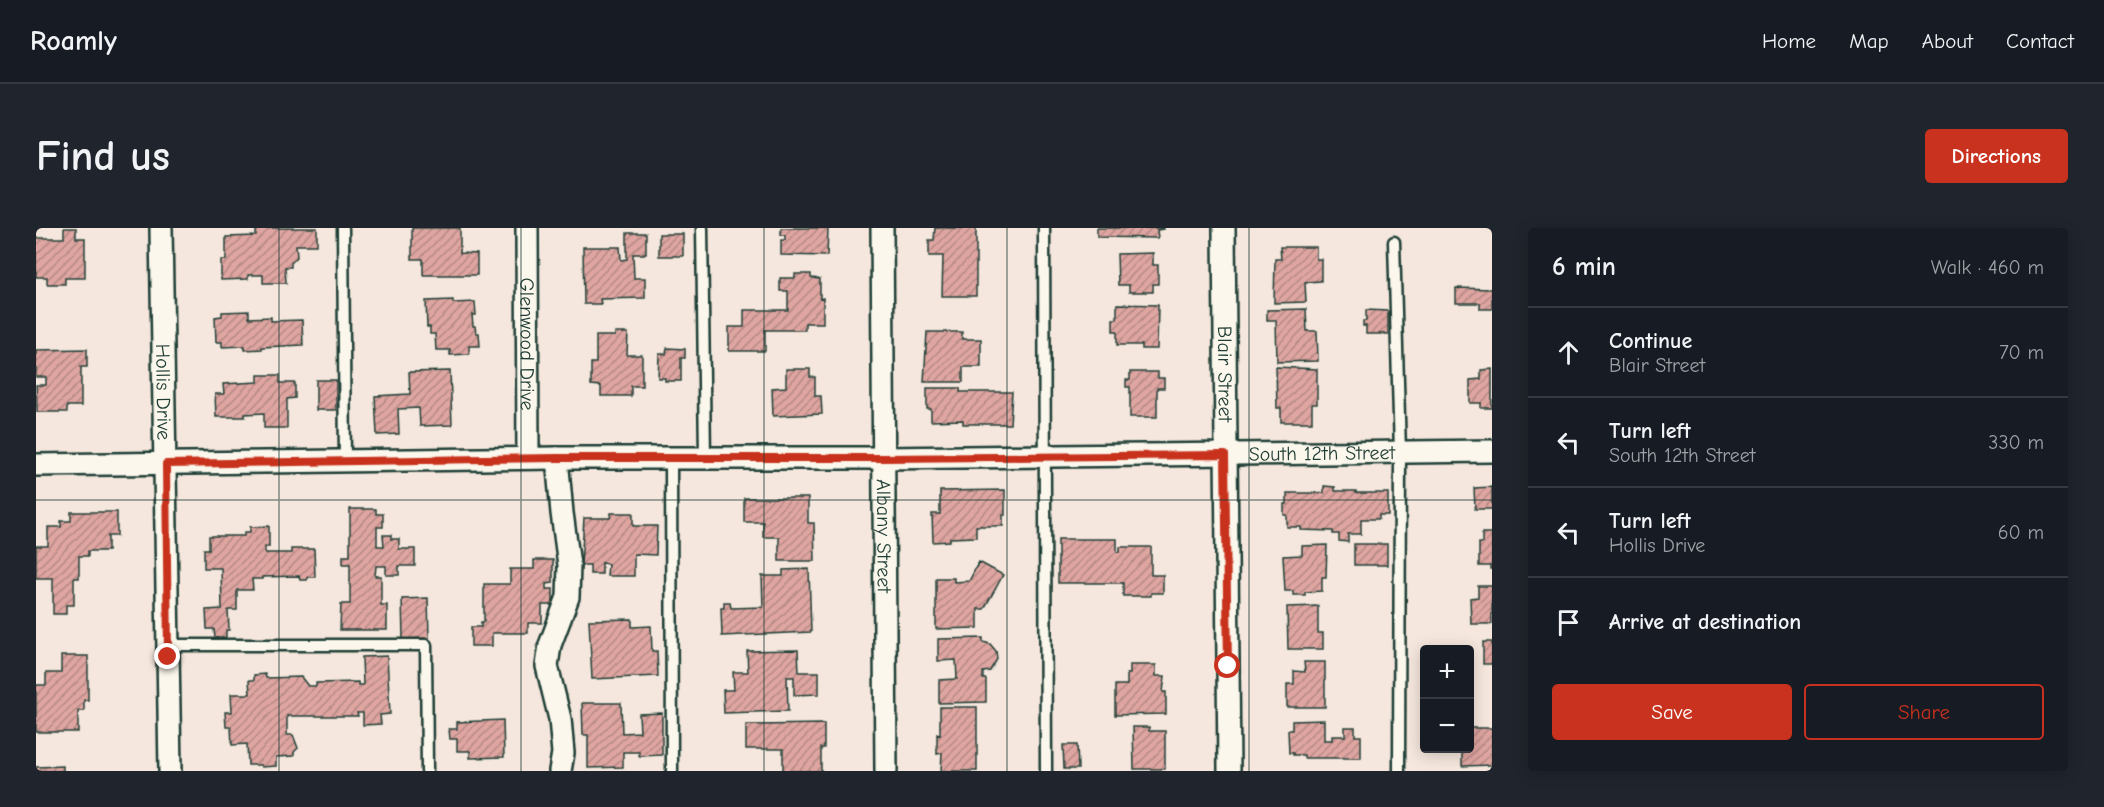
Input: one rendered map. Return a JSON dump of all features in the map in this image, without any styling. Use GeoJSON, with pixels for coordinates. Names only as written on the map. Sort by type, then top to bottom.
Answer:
{"type":"FeatureCollection","features":[{"type":"Feature","properties":{"kind":"street","name":"Hollis Drive"},"geometry":{"type":"LineString","coordinates":[[161,228],[170,771]]}},
{"type":"Feature","properties":{"kind":"street","name":"Glenwood Drive"},"geometry":{"type":"LineString","coordinates":[[527,228],[528,458]]}},
{"type":"Feature","properties":{"kind":"street","name":"Albany Street"},"geometry":{"type":"LineString","coordinates":[[882,228],[886,771]]}},
{"type":"Feature","properties":{"kind":"street","name":"Blair Street"},"geometry":{"type":"LineString","coordinates":[[1224,228],[1229,771]]}},
{"type":"Feature","properties":{"kind":"street","name":"South 12th Street"},"geometry":{"type":"LineString","coordinates":[[36,465],[528,458],[883,458],[1492,451]]}},
{"type":"Feature","properties":{"kind":"street"},"geometry":{"type":"LineString","coordinates":[[557,458],[569,565],[568,597],[550,645],[547,666],[560,719],[563,753],[560,771]]}},
{"type":"Feature","properties":{"kind":"lane"},"geometry":{"type":"LineString","coordinates":[[343,228],[345,461]]}},
{"type":"Feature","properties":{"kind":"lane"},"geometry":{"type":"LineString","coordinates":[[702,228],[705,458]]}},
{"type":"Feature","properties":{"kind":"lane"},"geometry":{"type":"LineString","coordinates":[[1044,228],[1046,771]]}},
{"type":"Feature","properties":{"kind":"lane"},"geometry":{"type":"LineString","coordinates":[[1394,242],[1400,452],[1399,771]]}},
{"type":"Feature","properties":{"kind":"lane"},"geometry":{"type":"LineString","coordinates":[[671,458],[672,771]]}},
{"type":"Feature","properties":{"kind":"lane"},"geometry":{"type":"LineString","coordinates":[[168,645],[426,645],[427,771]]}},
{"type":"Feature","properties":{"kind":"building"},"geometry":{"type":"Polygon","coordinates":[[[64,228],[76,228],[76,238],[85,238],[85,278],[65,278],[65,284],[47,284],[47,277],[36,277],[36,238],[64,238],[64,228]]]}},
{"type":"Feature","properties":{"kind":"building"},"geometry":{"type":"Polygon","coordinates":[[[256,228],[317,228],[317,245],[296,245],[297,257],[291,263],[291,267],[285,267],[286,283],[263,283],[263,275],[248,275],[248,279],[221,280],[221,260],[226,260],[226,237],[256,236],[256,228]]]}},
{"type":"Feature","properties":{"kind":"building"},"geometry":{"type":"Polygon","coordinates":[[[412,228],[460,228],[460,253],[477,254],[477,275],[423,275],[423,259],[412,259],[412,228]]]}},
{"type":"Feature","properties":{"kind":"building"},"geometry":{"type":"Polygon","coordinates":[[[781,228],[828,228],[827,256],[781,255],[781,240],[785,240],[785,235],[781,235],[781,228]]]}},
{"type":"Feature","properties":{"kind":"building"},"geometry":{"type":"Polygon","coordinates":[[[935,228],[976,228],[976,296],[942,296],[943,256],[929,256],[929,240],[934,240],[935,228]]]}},
{"type":"Feature","properties":{"kind":"building"},"geometry":{"type":"Polygon","coordinates":[[[1097,228],[1164,229],[1157,230],[1158,238],[1097,237],[1097,228]]]}},
{"type":"Feature","properties":{"kind":"building"},"geometry":{"type":"Polygon","coordinates":[[[627,233],[646,233],[646,254],[633,254],[634,278],[645,278],[645,298],[600,299],[601,304],[584,304],[583,247],[620,247],[621,260],[627,259],[627,233]]]}},
{"type":"Feature","properties":{"kind":"building"},"geometry":{"type":"Polygon","coordinates":[[[659,234],[683,234],[683,256],[659,256],[659,234]]]}},
{"type":"Feature","properties":{"kind":"building"},"geometry":{"type":"Polygon","coordinates":[[[1280,247],[1316,247],[1316,259],[1321,259],[1321,281],[1305,282],[1306,302],[1274,303],[1275,259],[1281,259],[1280,247]]]}},
{"type":"Feature","properties":{"kind":"building"},"geometry":{"type":"Polygon","coordinates":[[[1153,253],[1153,265],[1158,265],[1158,284],[1153,284],[1153,292],[1129,292],[1129,285],[1118,285],[1117,254],[1153,253]]]}},
{"type":"Feature","properties":{"kind":"building"},"geometry":{"type":"Polygon","coordinates":[[[795,274],[811,274],[811,278],[820,279],[823,323],[805,323],[805,330],[765,330],[765,351],[729,351],[729,327],[744,327],[744,310],[788,310],[788,291],[780,291],[780,278],[795,278],[795,274]]]}},
{"type":"Feature","properties":{"kind":"building"},"geometry":{"type":"Polygon","coordinates":[[[1456,288],[1492,289],[1492,309],[1480,309],[1480,303],[1456,303],[1456,288]]]}},
{"type":"Feature","properties":{"kind":"building"},"geometry":{"type":"Polygon","coordinates":[[[453,300],[453,303],[475,302],[476,315],[472,315],[473,326],[475,326],[476,333],[479,333],[480,346],[469,346],[469,354],[450,355],[450,350],[436,350],[435,334],[430,334],[430,327],[427,327],[426,301],[453,300]]]}},
{"type":"Feature","properties":{"kind":"building"},"geometry":{"type":"Polygon","coordinates":[[[1117,304],[1158,305],[1157,349],[1142,349],[1142,345],[1117,345],[1117,331],[1113,331],[1113,319],[1117,319],[1117,304]]]}},
{"type":"Feature","properties":{"kind":"building"},"geometry":{"type":"Polygon","coordinates":[[[1306,309],[1307,331],[1317,331],[1318,361],[1277,362],[1276,320],[1267,320],[1267,310],[1306,309]]]}},
{"type":"Feature","properties":{"kind":"building"},"geometry":{"type":"Polygon","coordinates":[[[1366,310],[1388,311],[1388,334],[1366,334],[1363,321],[1366,321],[1366,310]]]}},
{"type":"Feature","properties":{"kind":"building"},"geometry":{"type":"Polygon","coordinates":[[[249,311],[249,318],[271,317],[271,321],[302,320],[303,345],[245,350],[245,346],[222,347],[222,342],[216,342],[215,317],[222,316],[222,312],[249,311]]]}},
{"type":"Feature","properties":{"kind":"building"},"geometry":{"type":"Polygon","coordinates":[[[927,332],[962,332],[962,339],[981,339],[981,367],[963,367],[963,382],[924,382],[927,332]]]}},
{"type":"Feature","properties":{"kind":"building"},"geometry":{"type":"Polygon","coordinates":[[[615,333],[628,333],[627,355],[642,355],[642,386],[631,386],[631,396],[601,396],[601,386],[591,385],[591,363],[596,363],[596,336],[615,336],[615,333]]]}},
{"type":"Feature","properties":{"kind":"building"},"geometry":{"type":"Polygon","coordinates":[[[667,348],[685,349],[685,358],[681,358],[681,381],[665,381],[665,378],[658,378],[659,354],[666,354],[667,348]]]}},
{"type":"Feature","properties":{"kind":"building"},"geometry":{"type":"Polygon","coordinates":[[[87,349],[87,367],[81,367],[81,406],[67,406],[67,412],[37,412],[36,385],[46,385],[46,377],[36,377],[36,350],[87,349]]]}},
{"type":"Feature","properties":{"kind":"building"},"geometry":{"type":"Polygon","coordinates":[[[1276,367],[1317,369],[1317,404],[1312,404],[1312,422],[1281,422],[1281,408],[1277,408],[1276,367]]]}},
{"type":"Feature","properties":{"kind":"building"},"geometry":{"type":"Polygon","coordinates":[[[786,369],[810,369],[810,377],[815,377],[815,396],[821,396],[822,414],[773,416],[772,388],[786,387],[786,369]]]}},
{"type":"Feature","properties":{"kind":"building"},"geometry":{"type":"Polygon","coordinates":[[[1492,369],[1492,408],[1481,408],[1481,403],[1470,403],[1470,380],[1481,379],[1481,370],[1492,369]]]}},
{"type":"Feature","properties":{"kind":"building"},"geometry":{"type":"Polygon","coordinates":[[[450,371],[452,425],[420,426],[419,408],[398,409],[399,434],[377,435],[375,396],[410,394],[409,372],[450,371]]]}},
{"type":"Feature","properties":{"kind":"building"},"geometry":{"type":"Polygon","coordinates":[[[1130,372],[1158,372],[1158,378],[1164,378],[1164,388],[1157,388],[1157,417],[1130,417],[1130,387],[1126,387],[1126,380],[1130,380],[1130,372]]]}},
{"type":"Feature","properties":{"kind":"building"},"geometry":{"type":"Polygon","coordinates":[[[258,375],[280,375],[280,383],[295,383],[295,398],[287,399],[287,428],[264,428],[264,413],[245,414],[245,417],[216,417],[215,394],[224,394],[223,384],[258,382],[258,375]]]}},
{"type":"Feature","properties":{"kind":"building"},"geometry":{"type":"Polygon","coordinates":[[[316,380],[336,380],[336,410],[316,410],[316,380]]]}},
{"type":"Feature","properties":{"kind":"building"},"geometry":{"type":"Polygon","coordinates":[[[927,388],[960,388],[960,392],[1012,392],[1010,424],[963,424],[963,420],[931,421],[931,409],[927,409],[927,388]]]}},
{"type":"Feature","properties":{"kind":"building"},"geometry":{"type":"Polygon","coordinates":[[[1324,486],[1335,487],[1335,491],[1388,493],[1388,515],[1379,515],[1379,519],[1361,519],[1361,534],[1348,534],[1348,542],[1339,541],[1339,534],[1333,534],[1333,531],[1287,527],[1284,504],[1287,504],[1287,493],[1324,493],[1324,486]]]}},
{"type":"Feature","properties":{"kind":"building"},"geometry":{"type":"Polygon","coordinates":[[[1492,487],[1492,509],[1475,509],[1474,488],[1492,487]]]}},
{"type":"Feature","properties":{"kind":"building"},"geometry":{"type":"Polygon","coordinates":[[[1005,490],[1003,526],[976,526],[976,537],[950,538],[950,541],[933,542],[932,514],[940,514],[940,491],[1005,490]]]}},
{"type":"Feature","properties":{"kind":"building"},"geometry":{"type":"Polygon","coordinates":[[[744,498],[808,498],[808,523],[814,523],[815,561],[779,561],[779,537],[763,537],[763,522],[744,522],[744,498]]]}},
{"type":"Feature","properties":{"kind":"building"},"geometry":{"type":"Polygon","coordinates":[[[350,509],[376,509],[376,514],[383,514],[383,527],[377,527],[377,546],[384,546],[383,535],[391,535],[391,539],[399,539],[399,549],[415,549],[415,566],[399,566],[399,575],[386,575],[386,566],[376,566],[375,576],[381,576],[381,605],[387,605],[387,630],[340,630],[341,604],[350,604],[350,564],[343,564],[343,556],[350,556],[350,509]]]}},
{"type":"Feature","properties":{"kind":"building"},"geometry":{"type":"Polygon","coordinates":[[[71,512],[117,512],[117,536],[108,536],[108,551],[88,551],[88,556],[79,556],[79,578],[74,578],[74,605],[66,605],[66,614],[53,614],[53,578],[36,578],[36,546],[48,546],[48,527],[61,527],[61,521],[71,521],[71,512]]]}},
{"type":"Feature","properties":{"kind":"building"},"geometry":{"type":"Polygon","coordinates":[[[611,513],[633,513],[633,526],[657,526],[656,555],[634,554],[634,576],[607,576],[608,564],[602,563],[602,574],[590,574],[590,565],[581,565],[584,518],[610,518],[611,513]]]}},
{"type":"Feature","properties":{"kind":"building"},"geometry":{"type":"Polygon","coordinates":[[[269,526],[269,547],[265,547],[265,553],[291,553],[291,549],[314,549],[315,577],[307,577],[307,580],[300,580],[299,576],[252,579],[253,590],[237,590],[237,610],[228,610],[229,630],[226,630],[226,637],[215,638],[214,629],[207,629],[206,610],[222,609],[221,568],[204,568],[204,549],[209,549],[209,536],[244,536],[244,532],[250,532],[250,527],[269,526]]]}},
{"type":"Feature","properties":{"kind":"building"},"geometry":{"type":"Polygon","coordinates":[[[1482,533],[1492,533],[1492,569],[1490,566],[1479,566],[1479,543],[1482,543],[1482,533]]]}},
{"type":"Feature","properties":{"kind":"building"},"geometry":{"type":"Polygon","coordinates":[[[1058,539],[1117,539],[1117,552],[1120,552],[1120,547],[1151,547],[1151,575],[1163,575],[1163,593],[1151,593],[1151,596],[1123,596],[1123,583],[1058,583],[1058,539]]]}},
{"type":"Feature","properties":{"kind":"building"},"geometry":{"type":"Polygon","coordinates":[[[1354,544],[1387,544],[1387,565],[1354,565],[1354,544]]]}},
{"type":"Feature","properties":{"kind":"building"},"geometry":{"type":"Polygon","coordinates":[[[1327,545],[1326,577],[1322,577],[1322,591],[1293,595],[1293,591],[1285,591],[1283,556],[1302,555],[1302,546],[1327,545]]]}},
{"type":"Feature","properties":{"kind":"building"},"geometry":{"type":"Polygon","coordinates":[[[534,560],[553,560],[553,583],[546,584],[546,589],[553,589],[553,605],[542,605],[542,623],[528,623],[528,633],[492,633],[492,646],[471,646],[471,627],[481,627],[481,622],[484,622],[484,584],[510,584],[510,569],[534,569],[534,560]]]}},
{"type":"Feature","properties":{"kind":"building"},"geometry":{"type":"Polygon","coordinates":[[[979,562],[1003,575],[984,609],[978,609],[978,628],[936,629],[936,578],[954,578],[954,582],[969,581],[979,562]]]}},
{"type":"Feature","properties":{"kind":"building"},"geometry":{"type":"Polygon","coordinates":[[[809,569],[811,632],[722,636],[721,608],[724,608],[724,602],[730,602],[731,608],[763,607],[762,576],[783,576],[783,570],[809,569]]]}},
{"type":"Feature","properties":{"kind":"building"},"geometry":{"type":"Polygon","coordinates":[[[1478,586],[1492,586],[1492,624],[1471,624],[1470,598],[1478,597],[1478,586]]]}},
{"type":"Feature","properties":{"kind":"building"},"geometry":{"type":"Polygon","coordinates":[[[428,598],[429,638],[403,639],[402,599],[428,598]]]}},
{"type":"Feature","properties":{"kind":"building"},"geometry":{"type":"Polygon","coordinates":[[[1318,606],[1318,633],[1323,633],[1323,649],[1288,649],[1287,607],[1318,606]]]}},
{"type":"Feature","properties":{"kind":"building"},"geometry":{"type":"Polygon","coordinates":[[[632,619],[632,627],[651,626],[652,651],[657,651],[658,676],[592,679],[589,620],[632,619]]]}},
{"type":"Feature","properties":{"kind":"building"},"geometry":{"type":"Polygon","coordinates":[[[983,638],[983,642],[990,644],[996,651],[997,659],[990,671],[983,672],[983,679],[986,679],[986,702],[939,703],[939,680],[957,679],[956,660],[938,661],[938,639],[983,638]]]}},
{"type":"Feature","properties":{"kind":"building"},"geometry":{"type":"Polygon","coordinates":[[[1483,642],[1492,642],[1492,664],[1483,664],[1483,642]]]}},
{"type":"Feature","properties":{"kind":"building"},"geometry":{"type":"Polygon","coordinates":[[[798,650],[799,672],[819,672],[819,694],[794,695],[794,677],[787,677],[788,711],[724,713],[723,690],[734,690],[733,672],[748,672],[747,651],[798,650]]]}},
{"type":"Feature","properties":{"kind":"building"},"geometry":{"type":"Polygon","coordinates":[[[61,656],[88,656],[88,700],[84,700],[84,711],[78,711],[78,732],[36,732],[36,685],[46,685],[46,673],[61,673],[61,656]]]}},
{"type":"Feature","properties":{"kind":"building"},"geometry":{"type":"Polygon","coordinates":[[[387,656],[390,714],[380,715],[381,724],[363,725],[363,713],[357,713],[358,716],[287,716],[287,735],[293,735],[298,748],[294,756],[276,757],[276,766],[248,765],[247,744],[232,745],[231,727],[226,727],[225,712],[232,712],[231,694],[250,694],[249,680],[254,680],[254,675],[265,674],[266,678],[301,677],[308,686],[316,686],[316,683],[358,682],[358,685],[363,685],[362,657],[387,656]]]}},
{"type":"Feature","properties":{"kind":"building"},"geometry":{"type":"Polygon","coordinates":[[[1304,662],[1325,662],[1325,707],[1287,707],[1287,684],[1294,684],[1294,671],[1305,672],[1304,662]]]}},
{"type":"Feature","properties":{"kind":"building"},"geometry":{"type":"Polygon","coordinates":[[[1130,665],[1156,665],[1156,676],[1165,676],[1163,692],[1166,692],[1166,714],[1115,715],[1115,685],[1127,685],[1130,665]]]}},
{"type":"Feature","properties":{"kind":"building"},"geometry":{"type":"Polygon","coordinates":[[[582,703],[621,703],[622,733],[640,732],[639,714],[662,713],[662,755],[639,756],[639,752],[623,752],[623,767],[588,768],[588,735],[583,735],[582,703]]]}},
{"type":"Feature","properties":{"kind":"building"},"geometry":{"type":"Polygon","coordinates":[[[940,707],[977,707],[977,771],[941,771],[942,753],[937,754],[940,707]]]}},
{"type":"Feature","properties":{"kind":"building"},"geometry":{"type":"Polygon","coordinates":[[[503,720],[504,757],[470,758],[470,751],[457,751],[457,739],[450,739],[449,729],[457,729],[457,722],[503,720]]]}},
{"type":"Feature","properties":{"kind":"building"},"geometry":{"type":"Polygon","coordinates":[[[1324,720],[1324,740],[1332,740],[1332,736],[1345,736],[1345,727],[1355,727],[1355,736],[1361,736],[1361,758],[1304,758],[1304,755],[1289,753],[1288,730],[1292,730],[1292,721],[1324,720]]]}},
{"type":"Feature","properties":{"kind":"building"},"geometry":{"type":"Polygon","coordinates":[[[824,724],[821,771],[783,771],[783,749],[746,749],[746,725],[824,724]]]}},
{"type":"Feature","properties":{"kind":"building"},"geometry":{"type":"Polygon","coordinates":[[[1133,727],[1149,727],[1149,731],[1165,731],[1165,769],[1134,769],[1133,727]]]}},
{"type":"Feature","properties":{"kind":"building"},"geometry":{"type":"Polygon","coordinates":[[[1474,728],[1492,728],[1492,765],[1462,766],[1462,753],[1474,753],[1474,728]]]}},
{"type":"Feature","properties":{"kind":"building"},"geometry":{"type":"Polygon","coordinates":[[[1063,745],[1077,745],[1078,769],[1064,769],[1063,745]]]}},
{"type":"Feature","properties":{"kind":"building"},"geometry":{"type":"Polygon","coordinates":[[[63,766],[63,771],[36,771],[36,767],[63,766]]]}},
{"type":"Feature","properties":{"kind":"route"},"geometry":{"type":"LineString","coordinates":[[168,657],[166,464],[557,458],[1225,455],[1228,666]]}}]}
